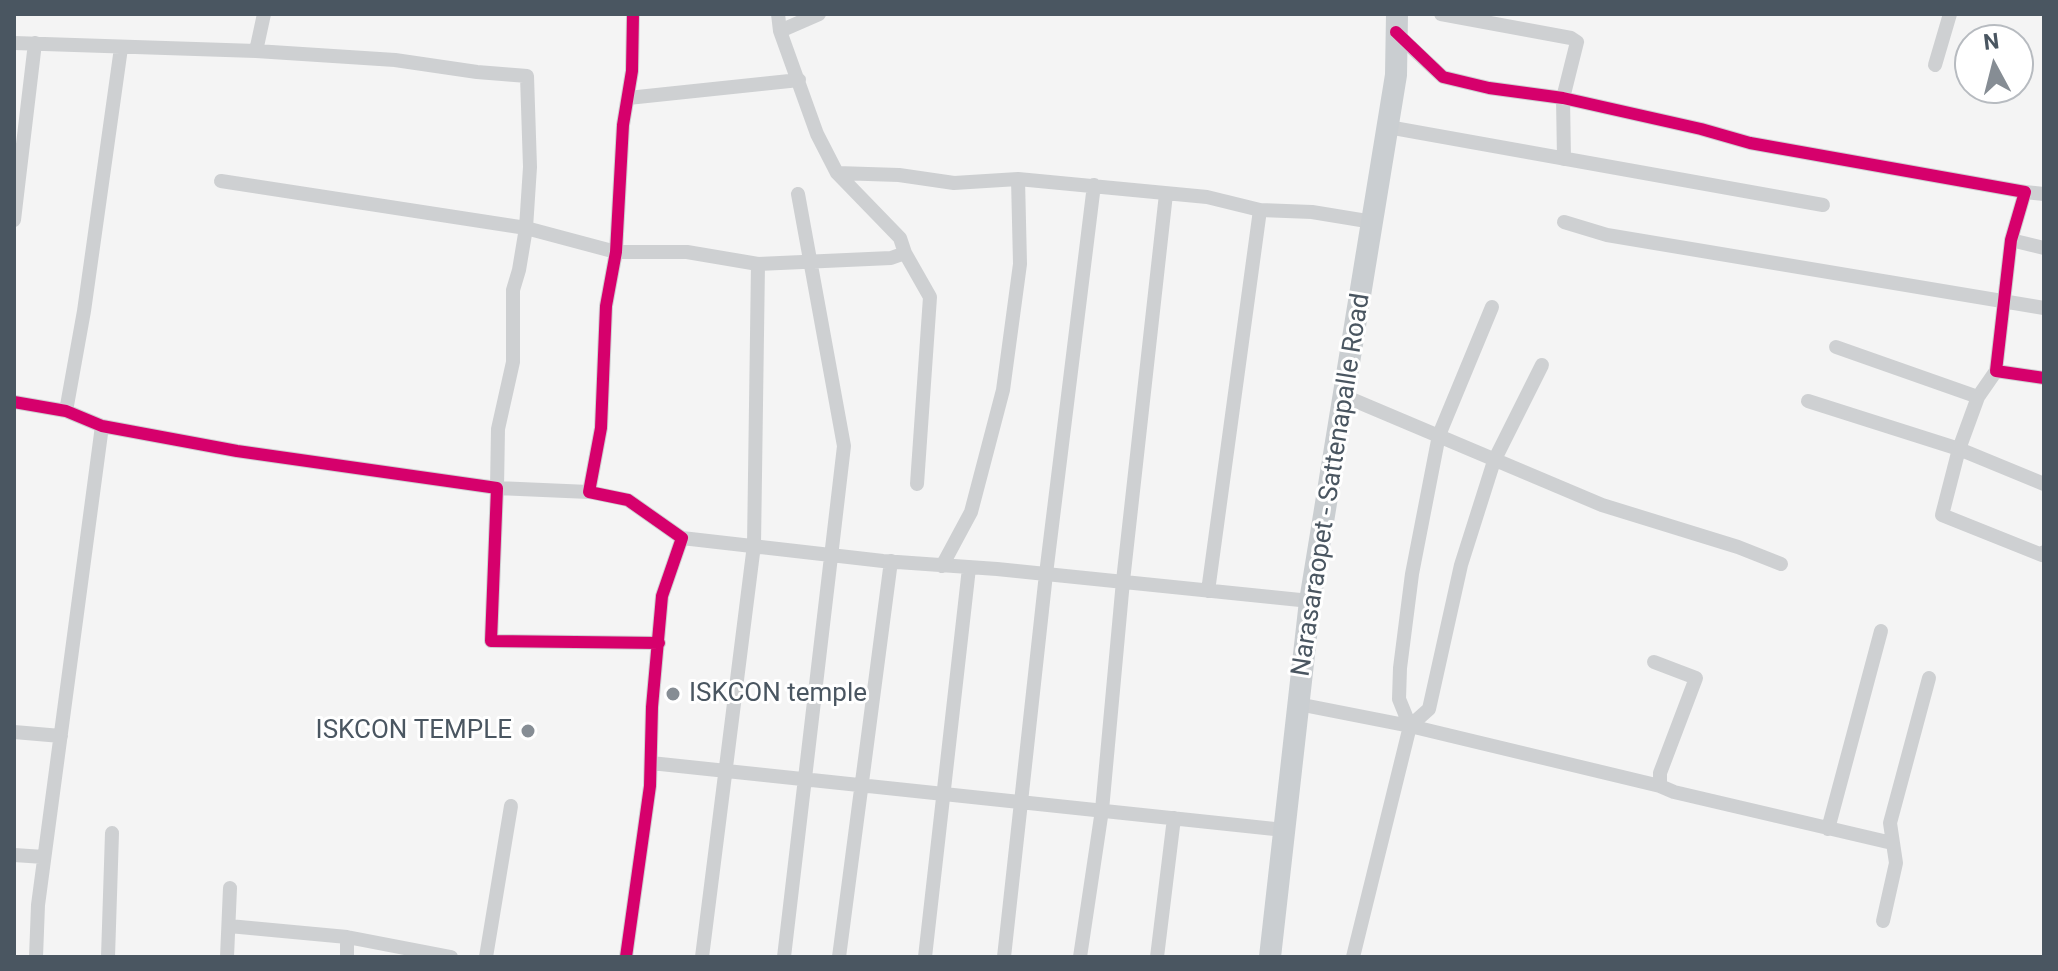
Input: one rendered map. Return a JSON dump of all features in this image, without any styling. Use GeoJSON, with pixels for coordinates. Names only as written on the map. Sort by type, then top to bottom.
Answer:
{"type":"FeatureCollection","features":[{"type":"Feature","properties":{"kind":"main road","name":"Narasaraopet - Sattenapalle Road"},"geometry":{"type":"LineString","coordinates":[[1270,957],[1310,601],[1396,75],[1396,23]]}},
{"type":"Feature","properties":{"kind":"street"},"geometry":{"type":"LineString","coordinates":[[256,51],[264,14]]}},
{"type":"Feature","properties":{"kind":"street"},"geometry":{"type":"LineString","coordinates":[[589,492],[601,428],[606,306],[616,252],[623,125],[632,71],[633,14]]}},
{"type":"Feature","properties":{"kind":"street"},"geometry":{"type":"LineString","coordinates":[[778,14],[780,31],[817,134],[837,173],[900,238],[930,297],[917,484]]}},
{"type":"Feature","properties":{"kind":"street"},"geometry":{"type":"LineString","coordinates":[[780,31],[819,14]]}},
{"type":"Feature","properties":{"kind":"street"},"geometry":{"type":"LineString","coordinates":[[1441,14],[1571,38],[1577,42],[1563,98],[1564,159]]}},
{"type":"Feature","properties":{"kind":"street"},"geometry":{"type":"LineString","coordinates":[[1935,65],[1950,14]]}},
{"type":"Feature","properties":{"kind":"street"},"geometry":{"type":"LineString","coordinates":[[1396,23],[1443,77],[1489,88],[1563,98],[1750,143],[2044,194]]}},
{"type":"Feature","properties":{"kind":"street"},"geometry":{"type":"LineString","coordinates":[[14,43],[256,51],[395,60],[527,76],[530,167],[526,228],[513,290],[513,362],[498,429],[491,641],[659,643]]}},
{"type":"Feature","properties":{"kind":"street"},"geometry":{"type":"LineString","coordinates":[[14,220],[35,43]]}},
{"type":"Feature","properties":{"kind":"street"},"geometry":{"type":"LineString","coordinates":[[66,411],[84,311],[121,48]]}},
{"type":"Feature","properties":{"kind":"street"},"geometry":{"type":"LineString","coordinates":[[628,98],[799,80]]}},
{"type":"Feature","properties":{"kind":"street"},"geometry":{"type":"LineString","coordinates":[[1388,127],[1823,205]]}},
{"type":"Feature","properties":{"kind":"street"},"geometry":{"type":"LineString","coordinates":[[837,173],[899,175],[954,183],[1018,179],[1094,185],[1207,197],[1260,210],[1312,212],[1373,222]]}},
{"type":"Feature","properties":{"kind":"street"},"geometry":{"type":"LineString","coordinates":[[942,566],[971,512],[1003,390],[1020,264],[1018,179]]}},
{"type":"Feature","properties":{"kind":"street"},"geometry":{"type":"LineString","coordinates":[[221,181],[526,228],[616,252],[687,252],[758,264],[891,258],[905,253]]}},
{"type":"Feature","properties":{"kind":"street"},"geometry":{"type":"LineString","coordinates":[[1004,957],[1046,574],[1094,185]]}},
{"type":"Feature","properties":{"kind":"street"},"geometry":{"type":"LineString","coordinates":[[2025,192],[2011,240],[1996,371],[1978,397],[1959,449],[1942,515],[2042,555],[2044,552]]}},
{"type":"Feature","properties":{"kind":"street"},"geometry":{"type":"LineString","coordinates":[[784,957],[844,446],[798,194]]}},
{"type":"Feature","properties":{"kind":"street"},"geometry":{"type":"LineString","coordinates":[[1080,957],[1102,810],[1123,581],[1166,194]]}},
{"type":"Feature","properties":{"kind":"street"},"geometry":{"type":"LineString","coordinates":[[1208,591],[1260,210]]}},
{"type":"Feature","properties":{"kind":"street"},"geometry":{"type":"LineString","coordinates":[[1564,222],[1607,235],[2044,308]]}},
{"type":"Feature","properties":{"kind":"street"},"geometry":{"type":"LineString","coordinates":[[2011,240],[2044,248]]}},
{"type":"Feature","properties":{"kind":"street"},"geometry":{"type":"LineString","coordinates":[[702,957],[754,545],[758,264]]}},
{"type":"Feature","properties":{"kind":"street"},"geometry":{"type":"LineString","coordinates":[[1410,726],[1399,699],[1400,668],[1412,574],[1439,435],[1492,307]]}},
{"type":"Feature","properties":{"kind":"street"},"geometry":{"type":"LineString","coordinates":[[1836,347],[1978,397]]}},
{"type":"Feature","properties":{"kind":"street"},"geometry":{"type":"LineString","coordinates":[[1353,957],[1410,726],[1429,709],[1461,565],[1494,461],[1542,365]]}},
{"type":"Feature","properties":{"kind":"street"},"geometry":{"type":"LineString","coordinates":[[1996,371],[2044,378]]}},
{"type":"Feature","properties":{"kind":"street"},"geometry":{"type":"LineString","coordinates":[[1344,396],[1602,505],[1738,547],[1781,564]]}},
{"type":"Feature","properties":{"kind":"street"},"geometry":{"type":"LineString","coordinates":[[1808,401],[1959,449],[2044,484]]}},
{"type":"Feature","properties":{"kind":"street"},"geometry":{"type":"LineString","coordinates":[[14,402],[66,411],[102,426],[237,451],[497,488],[589,492],[628,500],[682,538],[1310,601]]}},
{"type":"Feature","properties":{"kind":"street"},"geometry":{"type":"LineString","coordinates":[[36,957],[38,905],[102,426]]}},
{"type":"Feature","properties":{"kind":"street"},"geometry":{"type":"LineString","coordinates":[[626,957],[650,786],[652,707],[662,596],[682,538]]}},
{"type":"Feature","properties":{"kind":"street"},"geometry":{"type":"LineString","coordinates":[[839,957],[891,561]]}},
{"type":"Feature","properties":{"kind":"street"},"geometry":{"type":"LineString","coordinates":[[925,957],[969,568]]}},
{"type":"Feature","properties":{"kind":"street"},"geometry":{"type":"LineString","coordinates":[[1828,829],[1881,631]]}},
{"type":"Feature","properties":{"kind":"street"},"geometry":{"type":"LineString","coordinates":[[1654,662],[1696,678],[1660,773],[1660,786]]}},
{"type":"Feature","properties":{"kind":"street"},"geometry":{"type":"LineString","coordinates":[[1883,921],[1896,863],[1890,823],[1929,678]]}},
{"type":"Feature","properties":{"kind":"street"},"geometry":{"type":"LineString","coordinates":[[1298,704],[1410,726],[1892,843]]}},
{"type":"Feature","properties":{"kind":"street"},"geometry":{"type":"LineString","coordinates":[[14,732],[61,736]]}},
{"type":"Feature","properties":{"kind":"street"},"geometry":{"type":"LineString","coordinates":[[651,763],[1284,830]]}},
{"type":"Feature","properties":{"kind":"street"},"geometry":{"type":"LineString","coordinates":[[486,957],[511,806]]}},
{"type":"Feature","properties":{"kind":"street"},"geometry":{"type":"LineString","coordinates":[[1157,957],[1174,818]]}},
{"type":"Feature","properties":{"kind":"street"},"geometry":{"type":"LineString","coordinates":[[108,957],[112,833]]}},
{"type":"Feature","properties":{"kind":"street"},"geometry":{"type":"LineString","coordinates":[[14,855],[44,857]]}},
{"type":"Feature","properties":{"kind":"street"},"geometry":{"type":"LineString","coordinates":[[227,957],[230,888]]}},
{"type":"Feature","properties":{"kind":"street"},"geometry":{"type":"LineString","coordinates":[[229,926],[347,937],[451,957]]}},
{"type":"Feature","properties":{"kind":"street"},"geometry":{"type":"LineString","coordinates":[[347,937],[347,957]]}},
{"type":"Feature","properties":{"kind":"cycle path"},"geometry":{"type":"LineString","coordinates":[[626,957],[650,786],[652,707],[662,596],[682,538],[628,500],[589,492],[601,428],[606,306],[616,252],[623,125],[632,71],[633,14]]}},
{"type":"Feature","properties":{"kind":"cycle path"},"geometry":{"type":"LineString","coordinates":[[1396,32],[1443,77],[1489,88],[1563,98],[1750,143],[2025,192],[2011,240],[1996,371],[2044,378]]}},
{"type":"Feature","properties":{"kind":"cycle path"},"geometry":{"type":"LineString","coordinates":[[14,402],[66,411],[102,426],[237,451],[497,488],[491,641],[659,643]]}},
{"type":"Feature","properties":{"kind":"place","name":"ISKCON temple"},"geometry":{"type":"Point","coordinates":[673,694]}},
{"type":"Feature","properties":{"kind":"place","name":"ISKCON TEMPLE"},"geometry":{"type":"Point","coordinates":[528,731]}}]}
